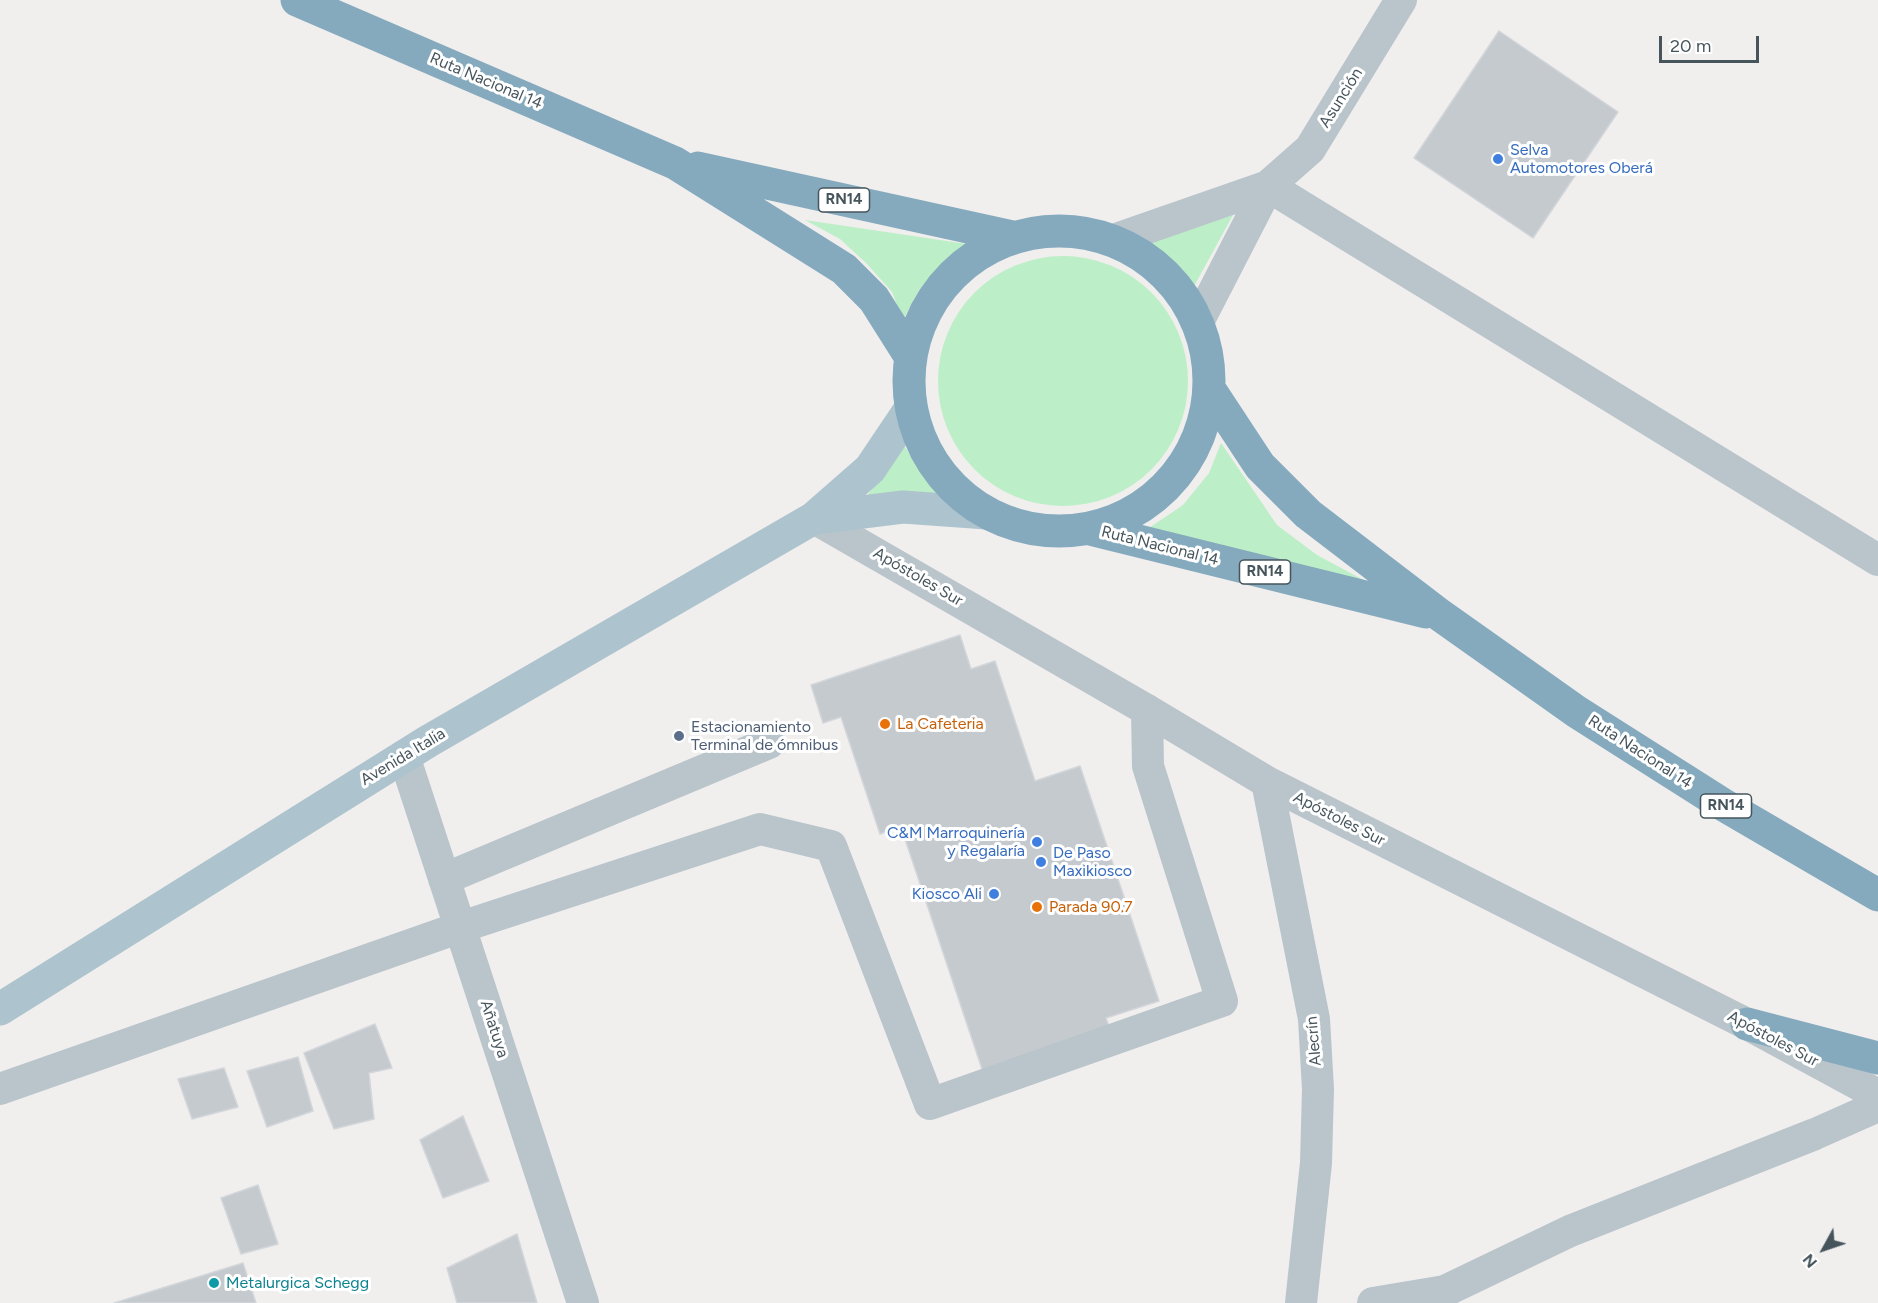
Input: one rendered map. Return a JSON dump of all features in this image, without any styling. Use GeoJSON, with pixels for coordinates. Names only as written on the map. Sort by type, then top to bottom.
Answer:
{"type":"FeatureCollection","features":[{"type":"Feature","properties":{"kind":"highway","name":"Ruta Nacional 14"},"geometry":{"type":"LineString","coordinates":[[297,0],[675,163],[844,269],[874,299],[910,356]]}},
{"type":"Feature","properties":{"kind":"highway","name":"Ruta Nacional 14"},"geometry":{"type":"LineString","coordinates":[[675,163],[1013,237]]}},
{"type":"Feature","properties":{"kind":"highway","name":"Ruta Nacional 14"},"geometry":{"type":"LineString","coordinates":[[1063,230],[1113,240],[1148,260],[1177,288],[1198,322],[1207,356],[1210,390],[1199,438],[1174,479],[1136,511],[1090,529],[1054,532],[1019,526],[987,513],[952,486],[926,450],[911,408],[910,356],[923,317],[945,282],[976,255],[1013,237],[1063,230]]}},
{"type":"Feature","properties":{"kind":"highway","name":"Ruta Nacional 14"},"geometry":{"type":"LineString","coordinates":[[1210,390],[1260,466],[1308,514],[1440,615],[1577,712],[1722,804],[1878,895]]}},
{"type":"Feature","properties":{"kind":"highway","name":"Ruta Nacional 14"},"geometry":{"type":"LineString","coordinates":[[1090,529],[1440,615]]}},
{"type":"Feature","properties":{"kind":"highway"},"geometry":{"type":"LineString","coordinates":[[1747,1024],[1878,1058]]}},
{"type":"Feature","properties":{"kind":"main road","name":"Avenida Italia"},"geometry":{"type":"LineString","coordinates":[[0,1009],[404,756],[814,518],[870,469],[911,408]]}},
{"type":"Feature","properties":{"kind":"main road","name":"Avenida Italia"},"geometry":{"type":"LineString","coordinates":[[814,518],[903,507],[987,513]]}},
{"type":"Feature","properties":{"kind":"street","name":"Asunción"},"geometry":{"type":"LineString","coordinates":[[1198,322],[1268,186],[1310,149],[1401,0]]}},
{"type":"Feature","properties":{"kind":"street","name":"Asunción"},"geometry":{"type":"LineString","coordinates":[[1113,240],[1268,186]]}},
{"type":"Feature","properties":{"kind":"street"},"geometry":{"type":"LineString","coordinates":[[1268,186],[1878,560]]}},
{"type":"Feature","properties":{"kind":"street","name":"Apóstoles Sur"},"geometry":{"type":"LineString","coordinates":[[814,518],[1267,782],[1747,1024],[1878,1095]]}},
{"type":"Feature","properties":{"kind":"street"},"geometry":{"type":"LineString","coordinates":[[0,1089],[461,927],[760,829],[831,846],[930,1104],[1222,1001],[1148,766],[1147,710]]}},
{"type":"Feature","properties":{"kind":"street"},"geometry":{"type":"LineString","coordinates":[[444,879],[769,743]]}},
{"type":"Feature","properties":{"kind":"street","name":"Añatuya"},"geometry":{"type":"LineString","coordinates":[[404,756],[583,1303]]}},
{"type":"Feature","properties":{"kind":"street","name":"Alecrín"},"geometry":{"type":"LineString","coordinates":[[1267,782],[1314,1019],[1318,1089],[1316,1163],[1301,1303]]}},
{"type":"Feature","properties":{"kind":"street"},"geometry":{"type":"LineString","coordinates":[[1373,1303],[1445,1291],[1570,1231],[1815,1134],[1878,1106]]}},
{"type":"Feature","properties":{"kind":"green space"},"geometry":{"type":"Polygon","coordinates":[[[1233,215],[1192,290],[1151,242],[1233,215]]]}},
{"type":"Feature","properties":{"kind":"green space"},"geometry":{"type":"Polygon","coordinates":[[[805,220],[967,244],[944,261],[919,290],[903,320],[892,292],[866,263],[840,239],[805,220]]]}},
{"type":"Feature","properties":{"kind":"green space"},"geometry":{"type":"Polygon","coordinates":[[[1051,256],[1075,256],[1111,265],[1133,277],[1152,292],[1167,311],[1179,333],[1186,357],[1188,381],[1186,405],[1179,429],[1167,451],[1152,470],[1133,485],[1111,497],[1075,506],[1051,506],[1015,497],[993,485],[974,470],[959,451],[947,429],[938,393],[938,369],[947,333],[959,311],[974,292],[993,277],[1015,265],[1051,256]]]}},
{"type":"Feature","properties":{"kind":"green space"},"geometry":{"type":"Polygon","coordinates":[[[1221,443],[1277,525],[1317,555],[1371,584],[1146,530],[1183,505],[1209,473],[1221,443]]]}},
{"type":"Feature","properties":{"kind":"green space"},"geometry":{"type":"Polygon","coordinates":[[[903,444],[940,497],[864,500],[903,444]]]}},
{"type":"Feature","properties":{"kind":"building"},"geometry":{"type":"Polygon","coordinates":[[[1499,31],[1618,112],[1533,238],[1414,158],[1499,31]]]}},
{"type":"Feature","properties":{"kind":"building"},"geometry":{"type":"Polygon","coordinates":[[[960,635],[971,669],[995,661],[1035,781],[1080,766],[1159,1001],[1106,1018],[1111,1032],[984,1075],[901,827],[880,834],[841,717],[823,723],[811,685],[960,635]]]}},
{"type":"Feature","properties":{"kind":"building"},"geometry":{"type":"Polygon","coordinates":[[[375,1024],[392,1068],[369,1073],[374,1119],[334,1129],[304,1053],[375,1024]]]}},
{"type":"Feature","properties":{"kind":"building"},"geometry":{"type":"Polygon","coordinates":[[[298,1057],[313,1111],[267,1127],[247,1071],[298,1057]]]}},
{"type":"Feature","properties":{"kind":"building"},"geometry":{"type":"Polygon","coordinates":[[[224,1068],[238,1107],[192,1119],[178,1079],[224,1068]]]}},
{"type":"Feature","properties":{"kind":"building"},"geometry":{"type":"Polygon","coordinates":[[[463,1116],[489,1181],[443,1198],[420,1140],[463,1116]]]}},
{"type":"Feature","properties":{"kind":"building"},"geometry":{"type":"Polygon","coordinates":[[[258,1185],[278,1244],[241,1254],[221,1198],[258,1185]]]}},
{"type":"Feature","properties":{"kind":"building"},"geometry":{"type":"Polygon","coordinates":[[[517,1234],[537,1303],[457,1303],[447,1268],[517,1234]]]}},
{"type":"Feature","properties":{"kind":"building","name":"Metalurgica Schegg"},"geometry":{"type":"Polygon","coordinates":[[[243,1263],[256,1303],[114,1303],[243,1263]]]}},
{"type":"Feature","properties":{"kind":"place","name":"Selva Automotores Oberá"},"geometry":{"type":"Point","coordinates":[1498,159]}},
{"type":"Feature","properties":{"kind":"place","name":"La Cafeteria"},"geometry":{"type":"Point","coordinates":[885,724]}},
{"type":"Feature","properties":{"kind":"place","name":"Estacionamiento Terminal de ómnibus"},"geometry":{"type":"Point","coordinates":[679,736]}},
{"type":"Feature","properties":{"kind":"place","name":"C&M Marroquinería y Regalaría"},"geometry":{"type":"Point","coordinates":[1037,842]}},
{"type":"Feature","properties":{"kind":"place","name":"De Paso Maxikiosco"},"geometry":{"type":"Point","coordinates":[1041,862]}},
{"type":"Feature","properties":{"kind":"place","name":"Kiosco Ali"},"geometry":{"type":"Point","coordinates":[994,894]}},
{"type":"Feature","properties":{"kind":"place","name":"Parada 90.7"},"geometry":{"type":"Point","coordinates":[1037,907]}},
{"type":"Feature","properties":{"kind":"place","name":"Metalurgica Schegg"},"geometry":{"type":"Point","coordinates":[214,1283]}}]}
